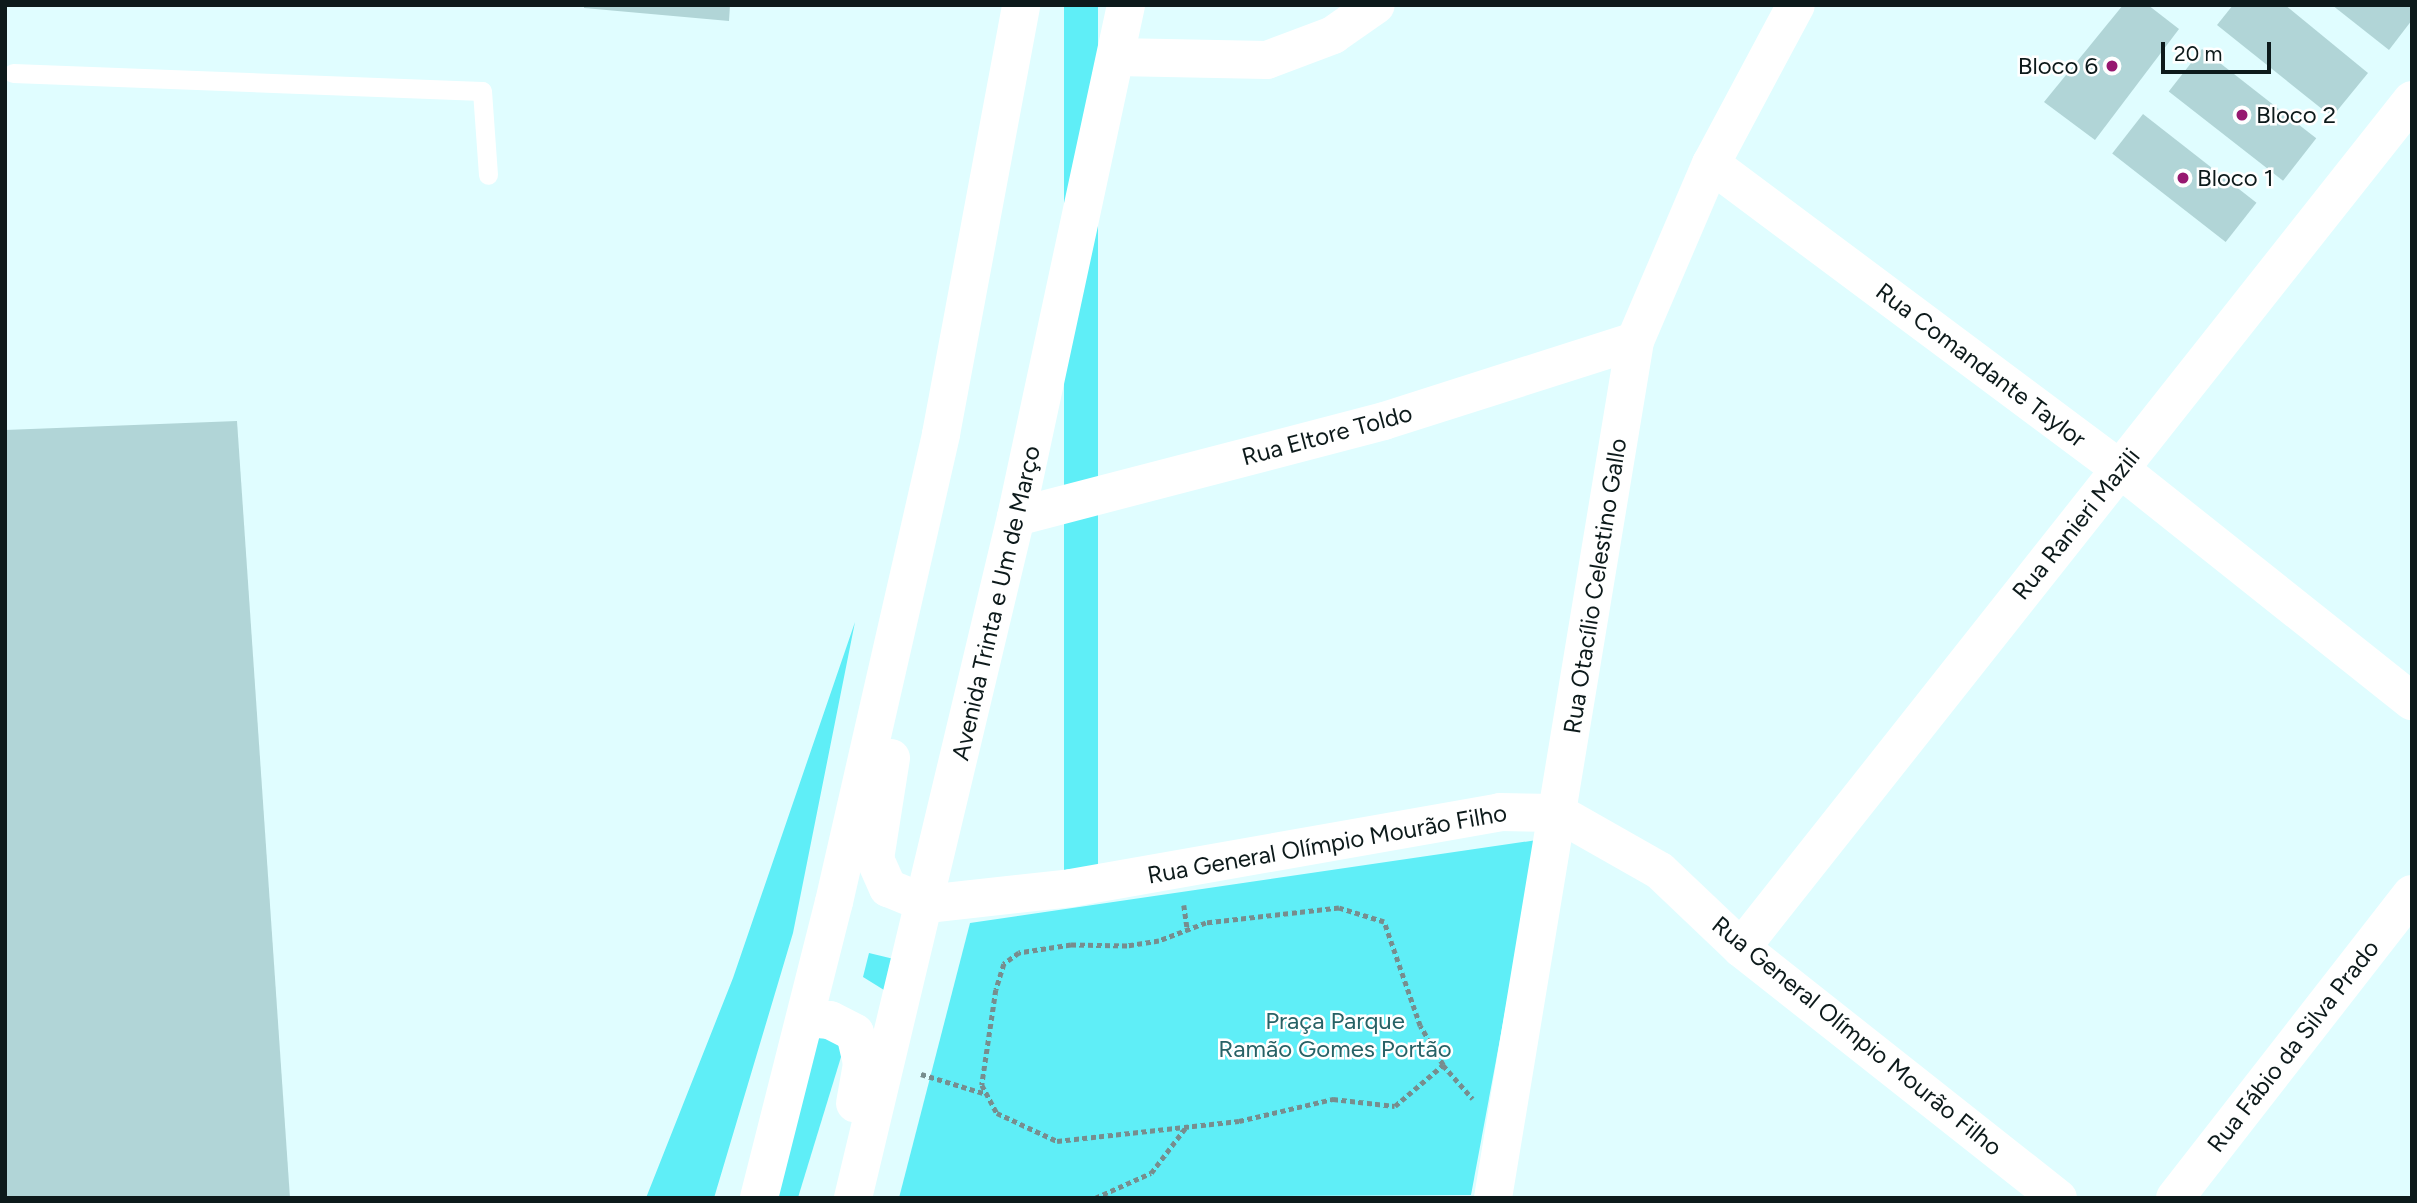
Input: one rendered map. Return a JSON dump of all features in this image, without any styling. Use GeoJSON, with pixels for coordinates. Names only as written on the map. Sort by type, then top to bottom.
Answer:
{"type":"FeatureCollection","features":[{"type":"Feature","properties":{"kind":"street"},"geometry":{"type":"LineString","coordinates":[[759,1198],[806,1018],[944,421],[1021,5]]}},
{"type":"Feature","properties":{"kind":"street","name":"Avenida Trinta e Um de Março"},"geometry":{"type":"LineString","coordinates":[[853,1198],[926,904],[1016,517],[1126,5]]}},
{"type":"Feature","properties":{"kind":"street"},"geometry":{"type":"LineString","coordinates":[[1116,57],[1267,60],[1333,35],[1376,5]]}},
{"type":"Feature","properties":{"kind":"street","name":"Rua Otacílio Celestino Gallo"},"geometry":{"type":"LineString","coordinates":[[1493,1198],[1635,341],[1711,164],[1796,5]]}},
{"type":"Feature","properties":{"kind":"street","name":"Rua Ranieri Mazili"},"geometry":{"type":"LineString","coordinates":[[1741,948],[2412,100]]}},
{"type":"Feature","properties":{"kind":"street","name":"Rua Comandante Taylor"},"geometry":{"type":"LineString","coordinates":[[1711,164],[2120,469],[2412,701]]}},
{"type":"Feature","properties":{"kind":"street","name":"Rua Eltore Toldo"},"geometry":{"type":"LineString","coordinates":[[1016,517],[1384,421],[1635,341]]}},
{"type":"Feature","properties":{"kind":"street"},"geometry":{"type":"LineString","coordinates":[[892,649],[899,712],[875,859],[888,888],[926,904]]}},
{"type":"Feature","properties":{"kind":"street","name":"Rua General Olímpio Mourão Filho"},"geometry":{"type":"LineString","coordinates":[[926,904],[1071,888],[1500,811],[1558,813],[1660,871],[1741,948],[2058,1198]]}},
{"type":"Feature","properties":{"kind":"street","name":"Rua Fábio da Silva Prado"},"geometry":{"type":"LineString","coordinates":[[2175,1198],[2412,894]]}},
{"type":"Feature","properties":{"kind":"street"},"geometry":{"type":"LineString","coordinates":[[806,1018],[845,1025],[861,1047],[838,1198]]}},
{"type":"Feature","properties":{"kind":"lane"},"geometry":{"type":"LineString","coordinates":[[12,73],[482,91],[488,175]]}},
{"type":"Feature","properties":{"kind":"path"},"geometry":{"type":"LineString","coordinates":[[1443,1065],[1395,1106],[1333,1099],[1186,1127],[1057,1141],[997,1113],[987,1094],[982,1071],[996,990],[1004,964],[1018,953],[1070,945],[1127,946],[1159,941],[1206,923],[1339,908],[1384,922],[1420,1026],[1443,1065],[1459,1079],[1468,1098],[1508,1108]]}},
{"type":"Feature","properties":{"kind":"path"},"geometry":{"type":"LineString","coordinates":[[887,1063],[987,1094]]}},
{"type":"Feature","properties":{"kind":"path"},"geometry":{"type":"LineString","coordinates":[[1095,1198],[1151,1173],[1186,1127]]}},
{"type":"Feature","properties":{"kind":"green space"},"geometry":{"type":"Polygon","coordinates":[[[1064,5],[1098,5],[1098,871],[1064,871],[1064,5]]]}},
{"type":"Feature","properties":{"kind":"green space"},"geometry":{"type":"Polygon","coordinates":[[[855,622],[793,933],[714,1198],[646,1198],[733,978],[855,622]]]}},
{"type":"Feature","properties":{"kind":"green space","name":"Praça Parque Ramão Gomes Portão"},"geometry":{"type":"Polygon","coordinates":[[[1537,840],[1471,1195],[899,1198],[970,923],[1537,840]]]}},
{"type":"Feature","properties":{"kind":"green space"},"geometry":{"type":"Polygon","coordinates":[[[869,953],[898,960],[884,990],[863,977],[869,953]]]}},
{"type":"Feature","properties":{"kind":"green space"},"geometry":{"type":"Polygon","coordinates":[[[821,1030],[847,1038],[798,1198],[770,1197],[821,1030]]]}},
{"type":"Feature","properties":{"kind":"building"},"geometry":{"type":"Polygon","coordinates":[[[584,5],[730,5],[729,21],[584,8],[584,5]]]}},
{"type":"Feature","properties":{"kind":"building","name":"Bloco 6"},"geometry":{"type":"Polygon","coordinates":[[[2123,5],[2148,5],[2179,29],[2095,140],[2044,102],[2123,5]]]}},
{"type":"Feature","properties":{"kind":"building"},"geometry":{"type":"Polygon","coordinates":[[[2233,5],[2285,5],[2368,73],[2332,117],[2217,25],[2233,5]]]}},
{"type":"Feature","properties":{"kind":"building"},"geometry":{"type":"Polygon","coordinates":[[[2332,5],[2412,5],[2412,20],[2389,50],[2332,5]]]}},
{"type":"Feature","properties":{"kind":"building","name":"Bloco 2"},"geometry":{"type":"Polygon","coordinates":[[[2202,49],[2316,138],[2283,181],[2169,92],[2202,49]]]}},
{"type":"Feature","properties":{"kind":"building","name":"Bloco 1"},"geometry":{"type":"Polygon","coordinates":[[[2143,114],[2256,203],[2226,242],[2112,153],[2143,114]]]}},
{"type":"Feature","properties":{"kind":"building"},"geometry":{"type":"Polygon","coordinates":[[[237,421],[290,1198],[5,1198],[5,430],[237,421]]]}},
{"type":"Feature","properties":{"kind":"place","name":"Bloco 6"},"geometry":{"type":"Point","coordinates":[2112,66]}},
{"type":"Feature","properties":{"kind":"place","name":"Bloco 2"},"geometry":{"type":"Point","coordinates":[2242,115]}},
{"type":"Feature","properties":{"kind":"place","name":"Bloco 1"},"geometry":{"type":"Point","coordinates":[2183,178]}}]}
